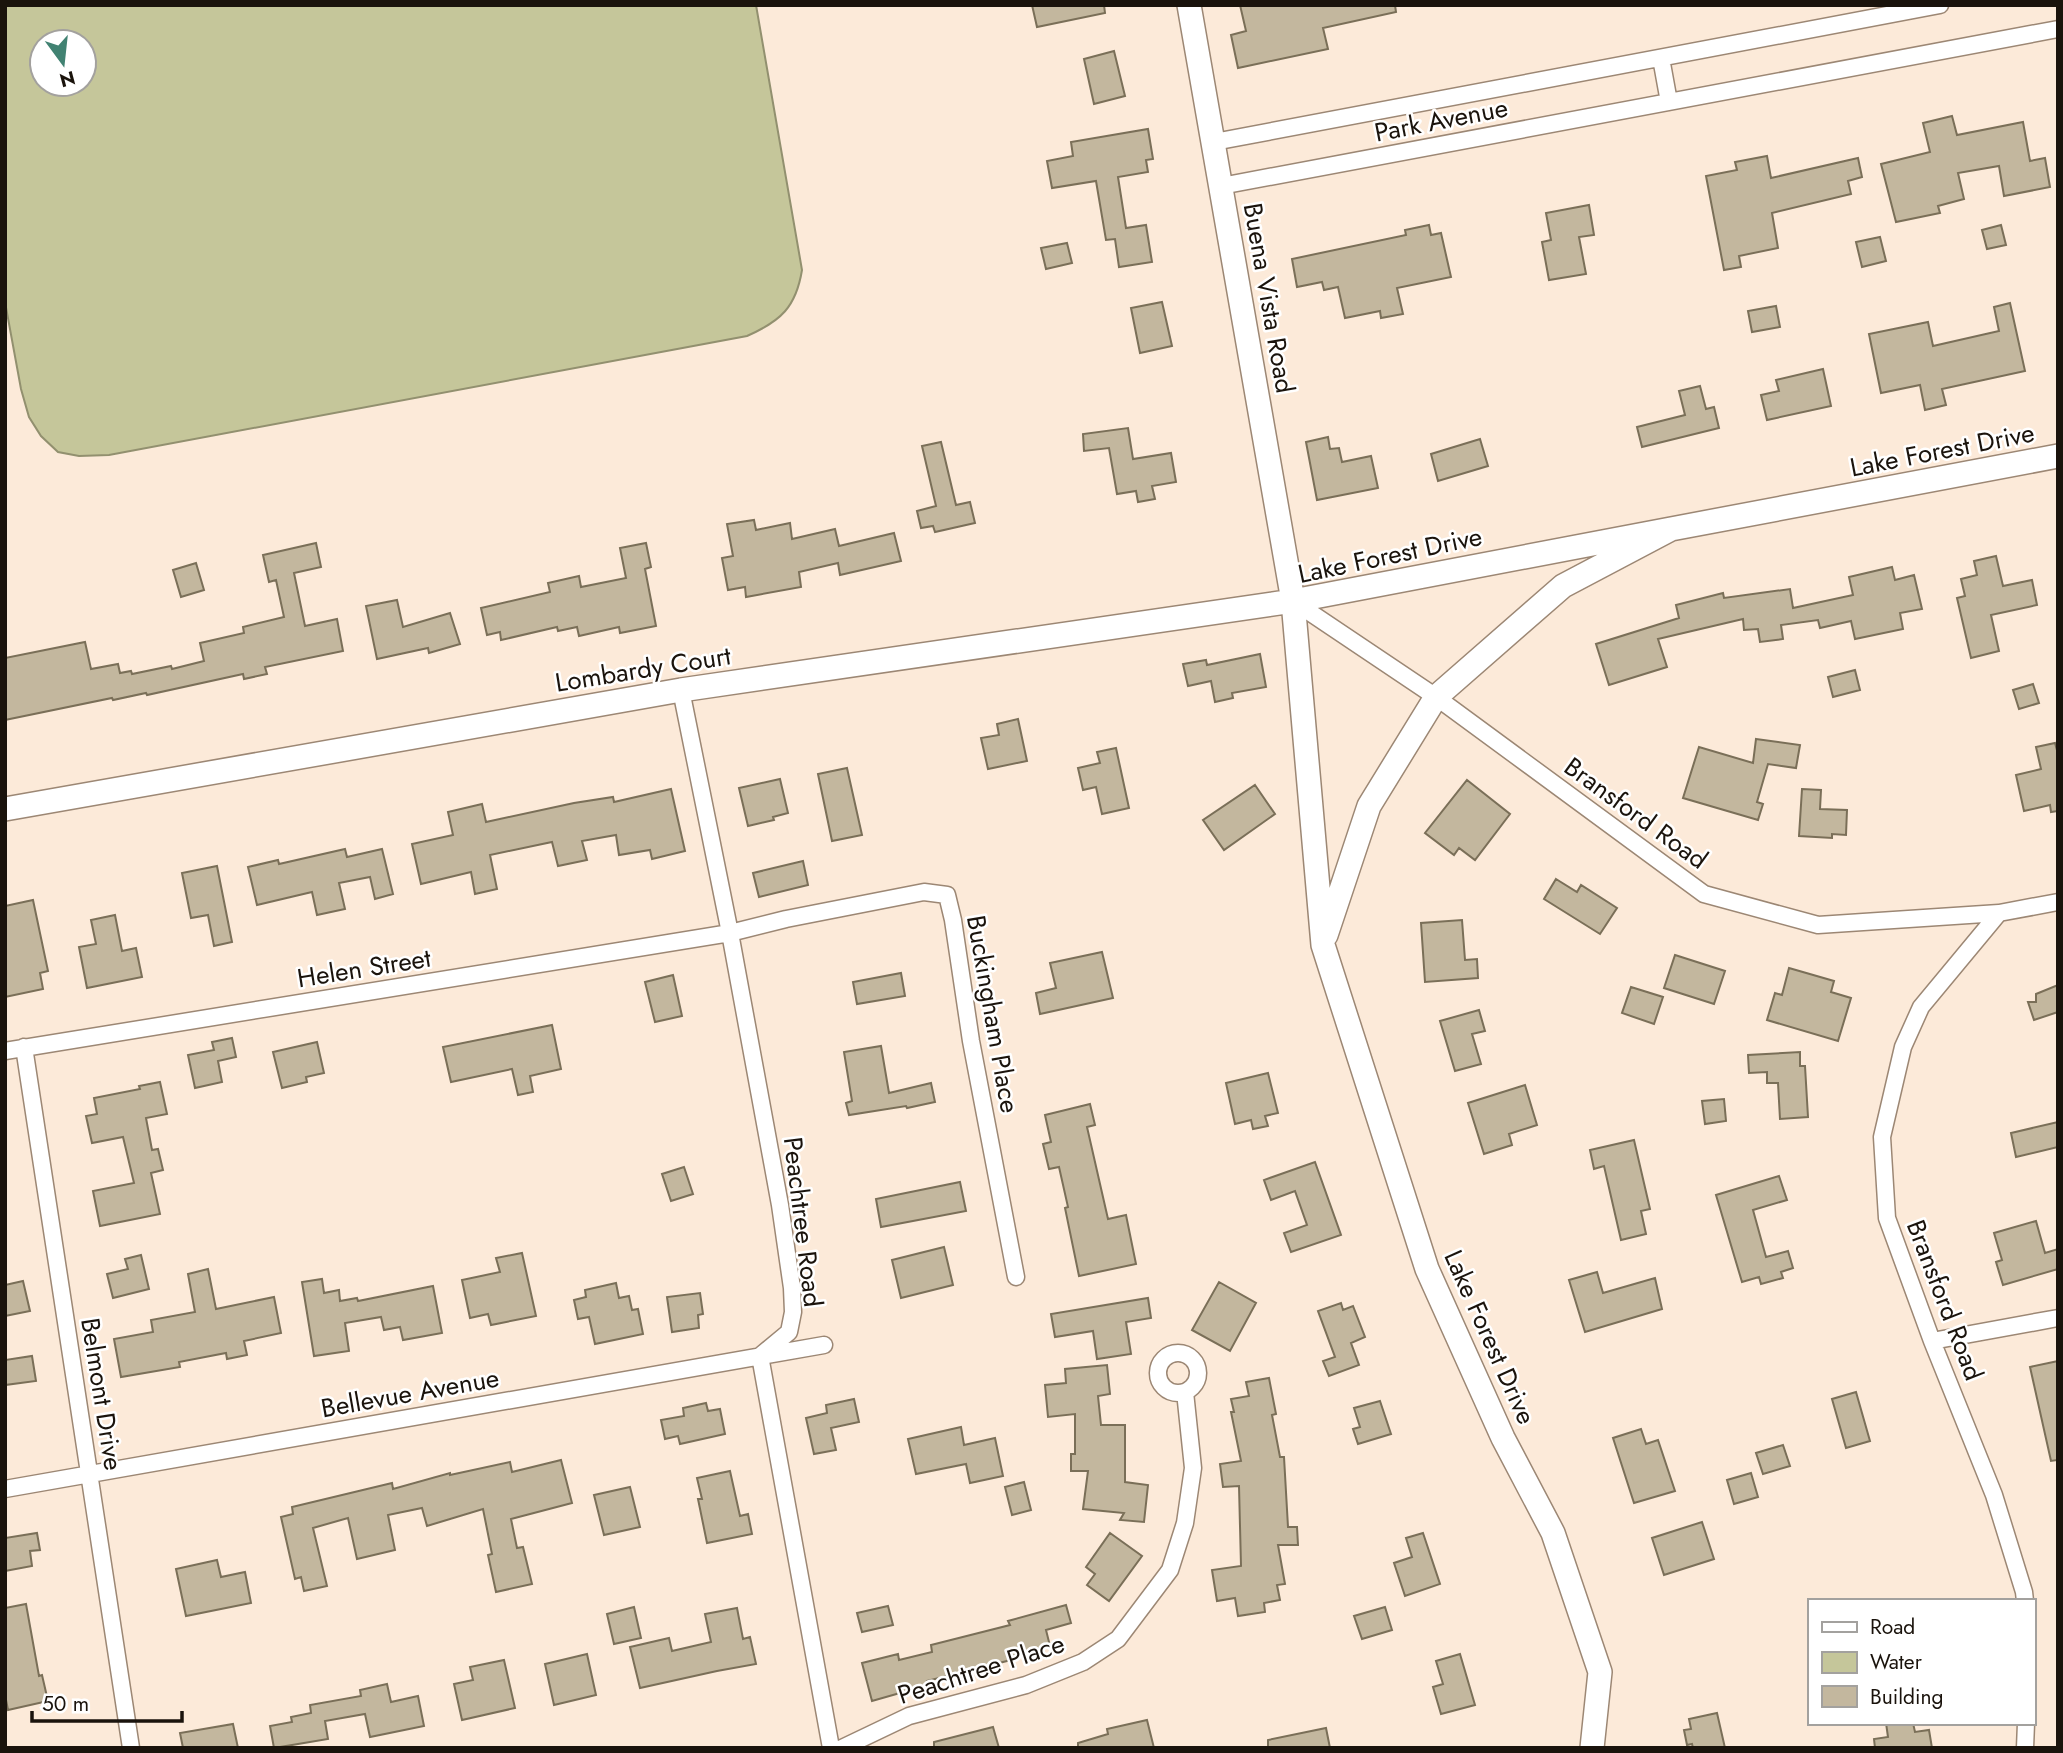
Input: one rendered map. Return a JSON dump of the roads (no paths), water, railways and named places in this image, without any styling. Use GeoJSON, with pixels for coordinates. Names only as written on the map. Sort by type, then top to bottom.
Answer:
{"type":"FeatureCollection","features":[{"type":"Feature","properties":{"kind":"street","name":"Buena Vista Road"},"geometry":{"type":"LineString","coordinates":[[1189,5],[1293,601]]}},
{"type":"Feature","properties":{"kind":"street","name":"Park Avenue"},"geometry":{"type":"LineString","coordinates":[[1214,142],[1940,5]]}},
{"type":"Feature","properties":{"kind":"street","name":"Park Avenue"},"geometry":{"type":"LineString","coordinates":[[1221,186],[2058,29]]}},
{"type":"Feature","properties":{"kind":"street"},"geometry":{"type":"LineString","coordinates":[[1661,58],[1669,102]]}},
{"type":"Feature","properties":{"kind":"street","name":"Lake Forest Drive"},"geometry":{"type":"LineString","coordinates":[[1592,1748],[1600,1672],[1553,1533],[1503,1438],[1427,1269],[1323,945],[1293,601],[2058,456]]}},
{"type":"Feature","properties":{"kind":"street","name":"Lake Forest Drive"},"geometry":{"type":"LineString","coordinates":[[1323,945],[1369,806],[1436,696],[1563,586],[1671,529]]}},
{"type":"Feature","properties":{"kind":"street","name":"Lombardy Court"},"geometry":{"type":"LineString","coordinates":[[5,809],[681,690],[1293,601]]}},
{"type":"Feature","properties":{"kind":"street","name":"Bransford Road"},"geometry":{"type":"LineString","coordinates":[[1293,601],[1436,696],[1704,894],[1818,925],[1999,913],[2058,902]]}},
{"type":"Feature","properties":{"kind":"street","name":"Peachtree Road"},"geometry":{"type":"LineString","coordinates":[[681,690],[730,933],[780,1205],[792,1288],[793,1312],[789,1332],[760,1356]]}},
{"type":"Feature","properties":{"kind":"street","name":"Buckingham Place"},"geometry":{"type":"LineString","coordinates":[[730,933],[923,892],[947,895],[971,1041],[1016,1277]]}},
{"type":"Feature","properties":{"kind":"street","name":"Bransford Road"},"geometry":{"type":"LineString","coordinates":[[1999,913],[1921,1007],[1903,1047],[1882,1137],[1887,1218],[1932,1341],[1994,1495],[2025,1599]]}},
{"type":"Feature","properties":{"kind":"street","name":"Helen Street"},"geometry":{"type":"LineString","coordinates":[[5,1051],[730,933]]}},
{"type":"Feature","properties":{"kind":"street","name":"Belmont Drive"},"geometry":{"type":"LineString","coordinates":[[24,1047],[131,1748]]}},
{"type":"Feature","properties":{"kind":"street"},"geometry":{"type":"LineString","coordinates":[[1932,1341],[2058,1318]]}},
{"type":"Feature","properties":{"kind":"street","name":"Bellevue Avenue"},"geometry":{"type":"LineString","coordinates":[[5,1489],[824,1345]]}},
{"type":"Feature","properties":{"kind":"street"},"geometry":{"type":"LineString","coordinates":[[760,1356],[831,1748]]}},
{"type":"Feature","properties":{"kind":"street","name":"Peachtree Place"},"geometry":{"type":"LineString","coordinates":[[842,1748],[909,1716],[1038,1681],[1083,1662],[1118,1639],[1170,1570],[1185,1523],[1193,1468],[1185,1392]]}},
{"type":"Feature","properties":{"kind":"street"},"geometry":{"type":"LineString","coordinates":[[2025,1748],[2026,1725]]}},
{"type":"Feature","properties":{"kind":"water"},"geometry":{"type":"Polygon","coordinates":[[[5,5],[756,5],[802,270],[791,303],[769,325],[747,336],[109,455],[79,456],[58,452],[41,436],[29,417],[21,389],[5,302],[5,5]]]}}]}
